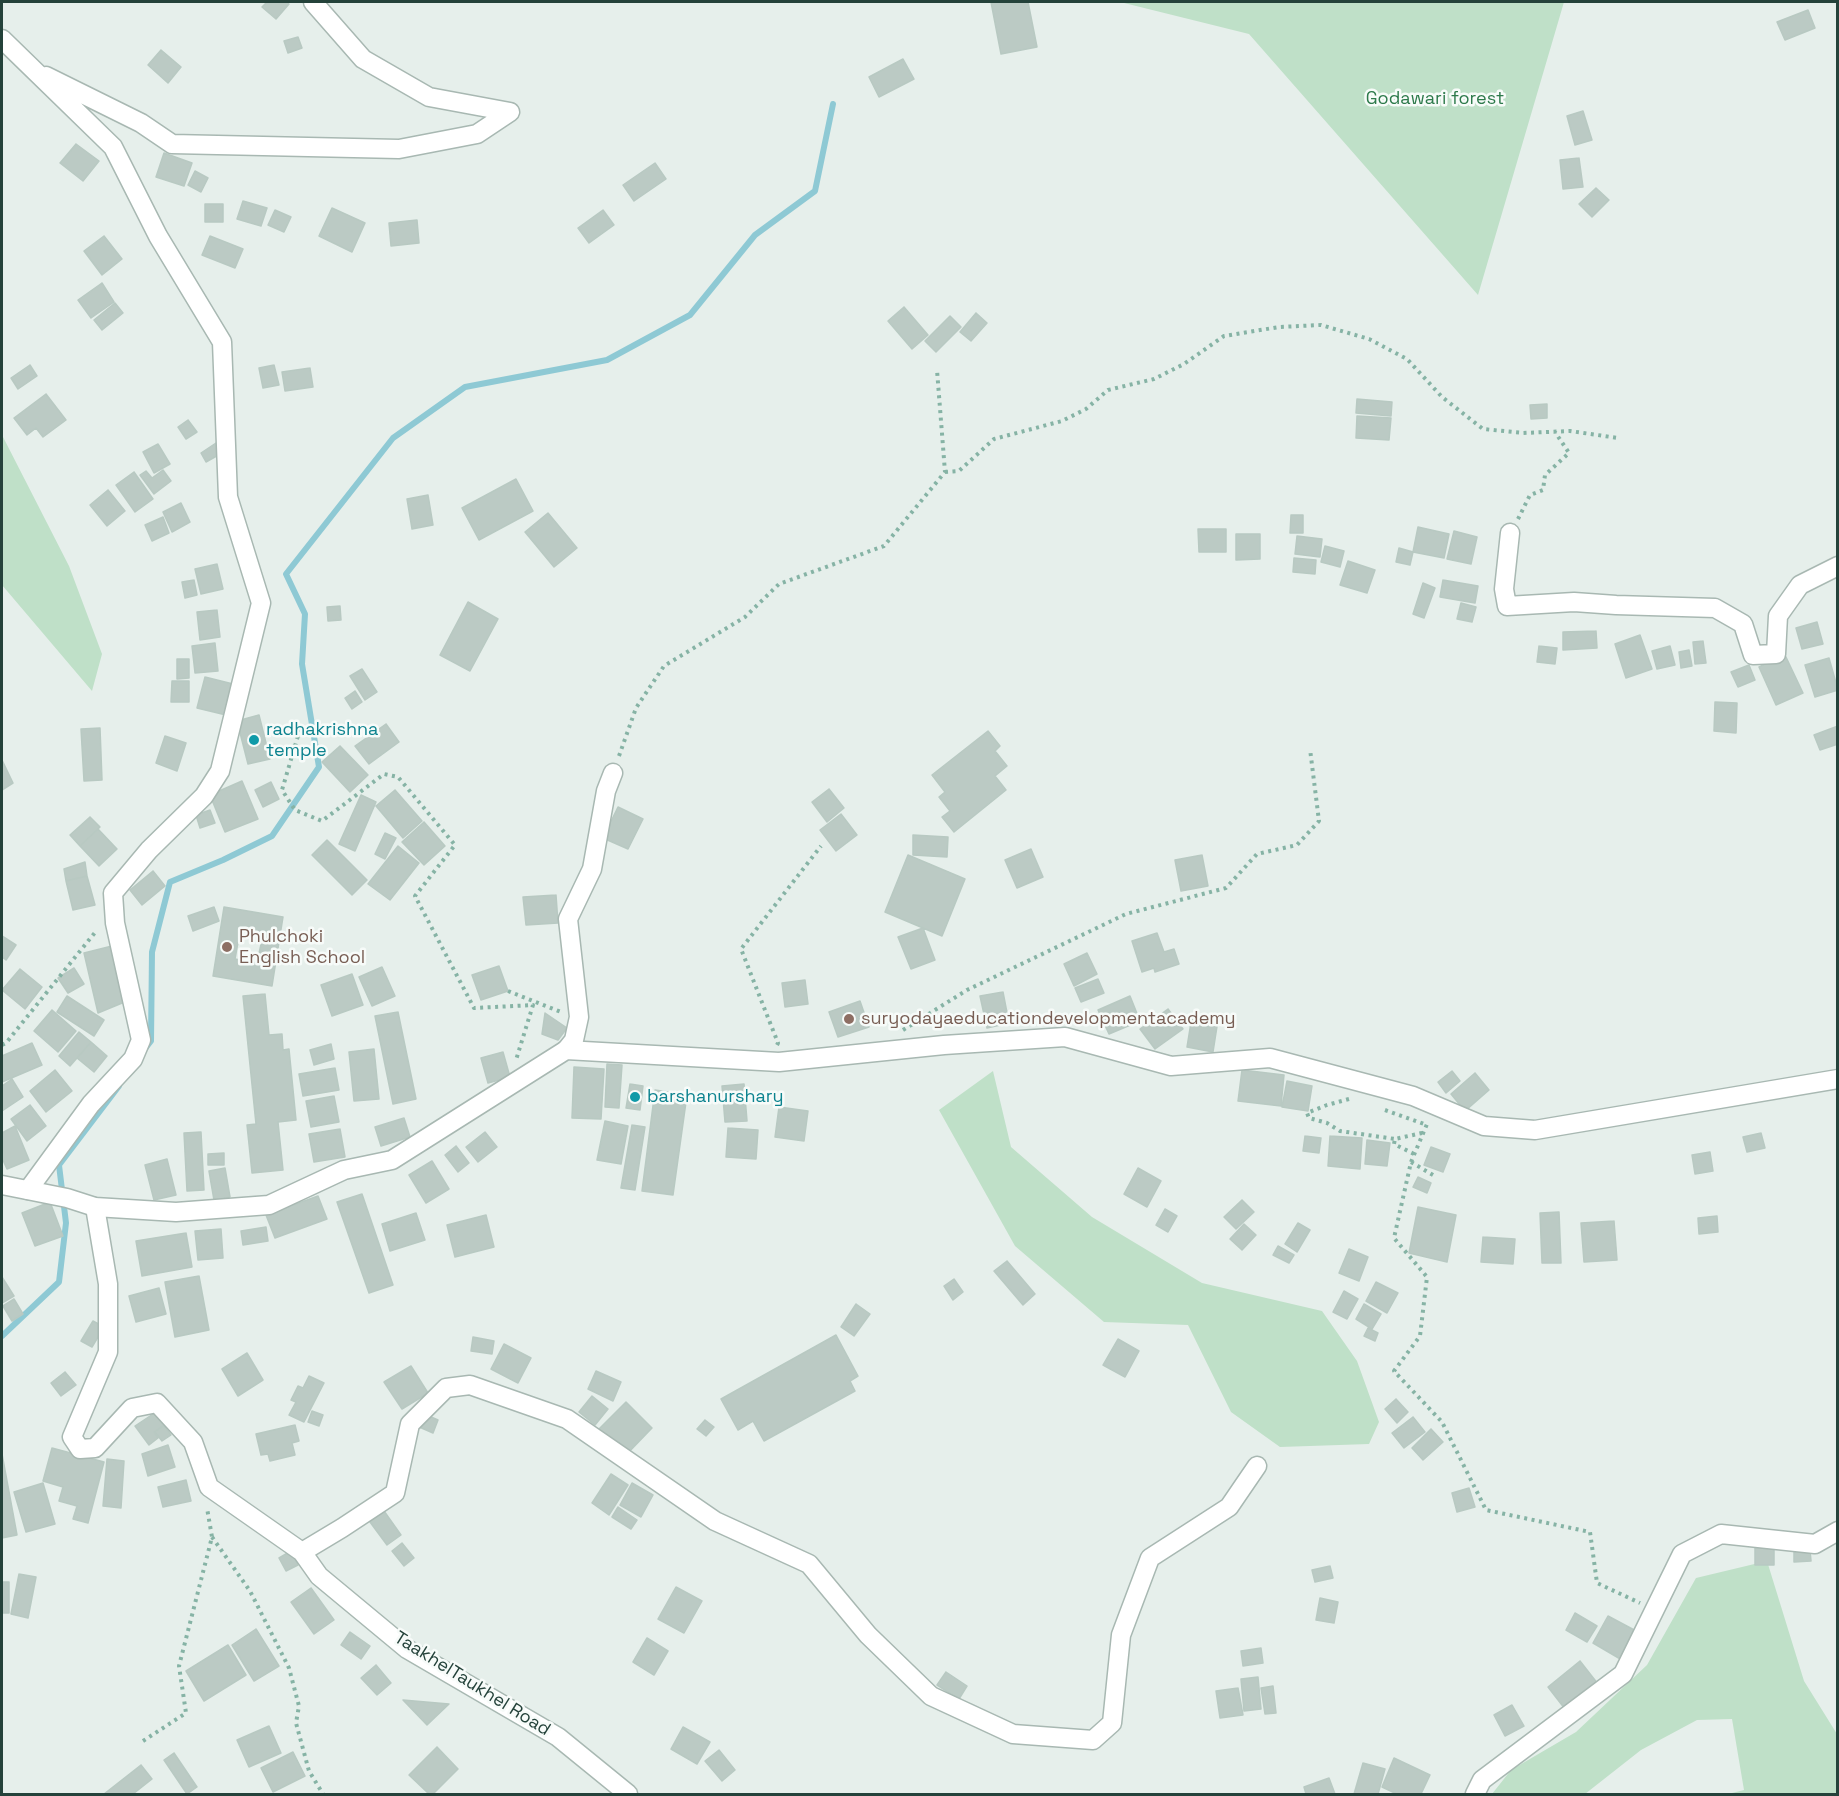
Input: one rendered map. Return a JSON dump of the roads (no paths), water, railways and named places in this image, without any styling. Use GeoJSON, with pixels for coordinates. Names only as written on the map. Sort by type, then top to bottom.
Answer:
{"type":"FeatureCollection","features":[{"type":"Feature","properties":{"kind":"street"},"geometry":{"type":"LineString","coordinates":[[31,68],[141,123],[172,144],[399,149],[477,134],[510,112],[429,96],[400,81],[363,59],[312,2]]}},
{"type":"Feature","properties":{"kind":"street"},"geometry":{"type":"LineString","coordinates":[[2,39],[113,147],[158,236],[222,342],[228,497],[261,603],[220,771],[204,796],[149,850],[113,893],[114,911],[141,1040],[133,1059],[91,1104],[36,1191]]}},
{"type":"Feature","properties":{"kind":"street"},"geometry":{"type":"LineString","coordinates":[[1510,533],[1504,589],[1507,606],[1574,602],[1715,608],[1743,624],[1753,655],[1776,654],[1778,616],[1800,585],[1838,566]]}},
{"type":"Feature","properties":{"kind":"street"},"geometry":{"type":"LineString","coordinates":[[2,1185],[68,1198],[95,1207],[176,1212],[269,1205],[344,1170],[392,1160],[566,1050],[574,1040],[579,1017],[568,919],[592,869],[606,791],[613,774]]}},
{"type":"Feature","properties":{"kind":"street"},"geometry":{"type":"LineString","coordinates":[[566,1050],[779,1062],[1065,1037],[1171,1066],[1270,1058],[1413,1096],[1484,1126],[1535,1130],[1838,1079]]}},
{"type":"Feature","properties":{"kind":"street","name":"TaakhelTaukhel Road"},"geometry":{"type":"LineString","coordinates":[[95,1207],[108,1284],[108,1352],[72,1437],[80,1449],[95,1448],[132,1408],[157,1402],[194,1442],[209,1487],[302,1552],[319,1576],[407,1648],[558,1737],[628,1794]]}},
{"type":"Feature","properties":{"kind":"street"},"geometry":{"type":"LineString","coordinates":[[302,1552],[395,1493],[410,1424],[446,1388],[471,1385],[567,1419],[715,1521],[809,1564],[868,1635],[930,1696],[1013,1734],[1093,1740],[1112,1723],[1121,1635],[1150,1558],[1228,1507],[1257,1466]]}},
{"type":"Feature","properties":{"kind":"street"},"geometry":{"type":"LineString","coordinates":[[1475,1794],[1482,1780],[1623,1674],[1682,1554],[1721,1534],[1815,1544],[1838,1531]]}},
{"type":"Feature","properties":{"kind":"waterway"},"geometry":{"type":"LineString","coordinates":[[144,1050],[151,1041],[152,952],[170,882],[272,836],[319,767],[302,664],[305,614],[286,574],[393,438],[465,387],[607,360],[690,315],[755,235],[815,191],[833,104]]}},
{"type":"Feature","properties":{"kind":"waterway"},"geometry":{"type":"LineString","coordinates":[[2,1336],[59,1282],[66,1223],[59,1165],[119,1086]]}},
{"type":"Feature","properties":{"kind":"place","name":"radhakrishna temple"},"geometry":{"type":"Point","coordinates":[254,740]}},
{"type":"Feature","properties":{"kind":"place","name":"Phulchoki English School"},"geometry":{"type":"Point","coordinates":[227,947]}},
{"type":"Feature","properties":{"kind":"place","name":"suryodayaeducationdevelopmentacademy"},"geometry":{"type":"Point","coordinates":[849,1019]}},
{"type":"Feature","properties":{"kind":"place","name":"barshanurshary"},"geometry":{"type":"Point","coordinates":[635,1097]}},
{"type":"Feature","properties":{"kind":"park label","name":"Godawari forest"},"geometry":{"type":"Point","coordinates":[1435,99]}}]}
